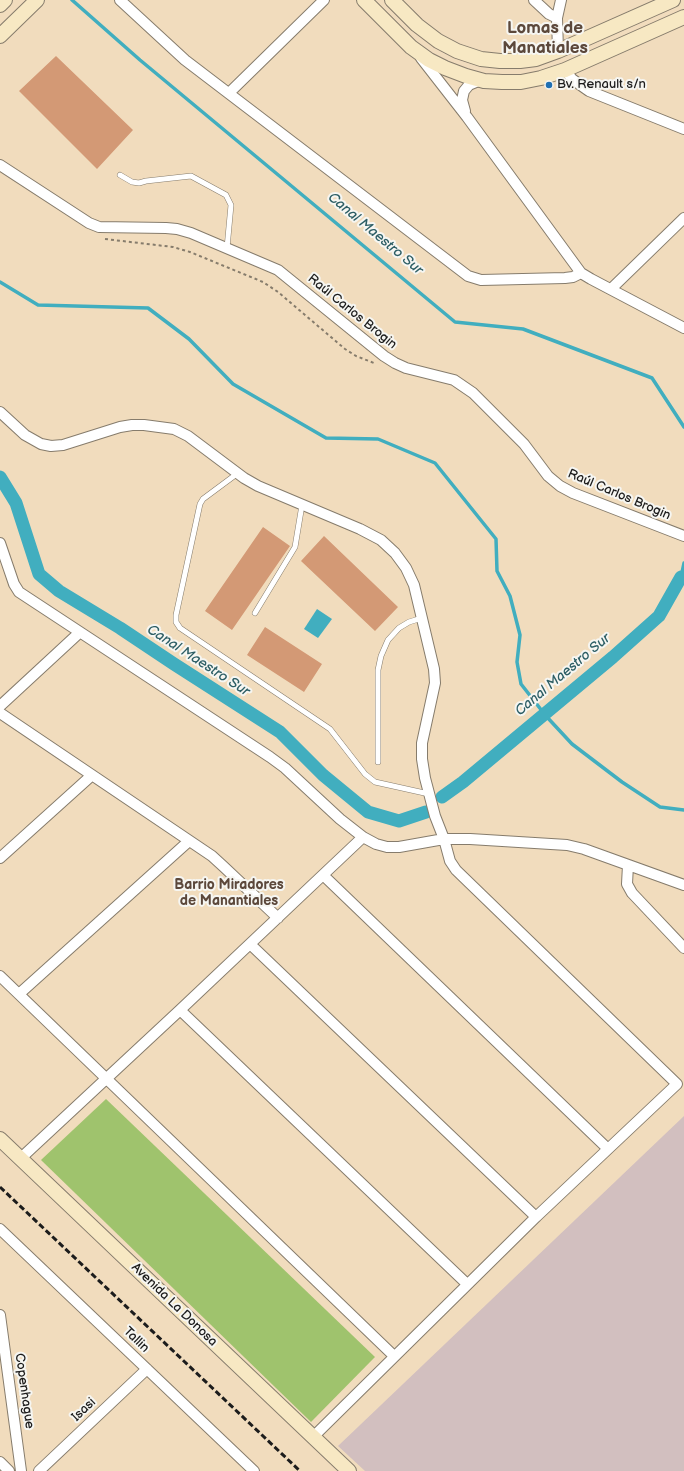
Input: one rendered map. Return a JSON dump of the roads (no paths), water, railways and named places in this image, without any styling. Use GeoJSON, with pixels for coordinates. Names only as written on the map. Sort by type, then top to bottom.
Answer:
{"type":"FeatureCollection","features":[{"type":"Feature","properties":{"kind":"main road"},"geometry":{"type":"LineString","coordinates":[[0,36],[37,0]]}},
{"type":"Feature","properties":{"kind":"main road"},"geometry":{"type":"LineString","coordinates":[[364,0],[411,46],[429,60],[466,76],[481,80],[502,82],[521,82],[541,78],[565,70],[684,17]]}},
{"type":"Feature","properties":{"kind":"main road"},"geometry":{"type":"LineString","coordinates":[[392,0],[417,25],[438,41],[457,51],[481,59],[500,61],[520,61],[558,51],[673,0]]}},
{"type":"Feature","properties":{"kind":"main road","name":"Avenida La Donosa"},"geometry":{"type":"LineString","coordinates":[[0,1139],[349,1471]]}},
{"type":"Feature","properties":{"kind":"street"},"geometry":{"type":"LineString","coordinates":[[120,0],[168,46],[468,276],[481,280],[565,278],[573,277],[581,273]]}},
{"type":"Feature","properties":{"kind":"street"},"geometry":{"type":"LineString","coordinates":[[229,93],[324,0]]}},
{"type":"Feature","properties":{"kind":"street"},"geometry":{"type":"LineString","coordinates":[[534,0],[549,14],[557,18]]}},
{"type":"Feature","properties":{"kind":"street"},"geometry":{"type":"LineString","coordinates":[[558,51],[557,18],[561,0]]}},
{"type":"Feature","properties":{"kind":"street"},"geometry":{"type":"LineString","coordinates":[[411,46],[465,113],[581,273],[684,328]]}},
{"type":"Feature","properties":{"kind":"street"},"geometry":{"type":"LineString","coordinates":[[565,70],[572,79],[589,91],[684,129]]}},
{"type":"Feature","properties":{"kind":"street"},"geometry":{"type":"LineString","coordinates":[[465,113],[462,100],[464,91],[469,85],[481,80]]}},
{"type":"Feature","properties":{"kind":"street","name":"Raúl Carlos Brogin"},"geometry":{"type":"LineString","coordinates":[[0,165],[89,223],[99,227],[166,228],[191,233],[278,270],[384,356],[395,363],[406,368],[454,380],[473,392],[524,444],[548,476],[560,486],[573,493],[684,536]]}},
{"type":"Feature","properties":{"kind":"street"},"geometry":{"type":"LineString","coordinates":[[612,289],[684,218]]}},
{"type":"Feature","properties":{"kind":"street"},"geometry":{"type":"LineString","coordinates":[[0,412],[25,435],[41,444],[50,446],[63,444],[120,427],[132,425],[174,428],[188,436],[258,486],[360,529],[381,540],[406,568],[414,585],[434,669],[435,682],[422,743],[422,759],[435,816],[450,861],[456,870],[680,1081],[536,1217],[313,1436]]}},
{"type":"Feature","properties":{"kind":"street"},"geometry":{"type":"LineString","coordinates":[[0,543],[2,557],[19,592],[270,757],[285,768],[340,819],[362,837],[376,844],[387,847],[399,847],[444,840],[470,839],[567,845],[584,849],[684,885]]}},
{"type":"Feature","properties":{"kind":"street"},"geometry":{"type":"LineString","coordinates":[[0,706],[79,632]]}},
{"type":"Feature","properties":{"kind":"street"},"geometry":{"type":"LineString","coordinates":[[0,713],[224,866],[278,918]]}},
{"type":"Feature","properties":{"kind":"street"},"geometry":{"type":"LineString","coordinates":[[0,858],[91,776]]}},
{"type":"Feature","properties":{"kind":"street"},"geometry":{"type":"LineString","coordinates":[[21,1158],[107,1079],[362,837]]}},
{"type":"Feature","properties":{"kind":"street"},"geometry":{"type":"LineString","coordinates":[[19,994],[189,841]]}},
{"type":"Feature","properties":{"kind":"street"},"geometry":{"type":"LineString","coordinates":[[628,865],[627,884],[632,893],[684,948]]}},
{"type":"Feature","properties":{"kind":"street"},"geometry":{"type":"LineString","coordinates":[[323,875],[608,1149]]}},
{"type":"Feature","properties":{"kind":"street"},"geometry":{"type":"LineString","coordinates":[[250,944],[536,1217]]}},
{"type":"Feature","properties":{"kind":"street"},"geometry":{"type":"LineString","coordinates":[[0,976],[394,1356]]}},
{"type":"Feature","properties":{"kind":"street"},"geometry":{"type":"LineString","coordinates":[[180,1010],[467,1284]]}},
{"type":"Feature","properties":{"kind":"street","name":"Tallin"},"geometry":{"type":"LineString","coordinates":[[0,1229],[254,1471]]}},
{"type":"Feature","properties":{"kind":"street","name":"Copenhague"},"geometry":{"type":"LineString","coordinates":[[0,1315],[21,1471]]}},
{"type":"Feature","properties":{"kind":"street","name":"Isasi"},"geometry":{"type":"LineString","coordinates":[[39,1471],[147,1369]]}},
{"type":"Feature","properties":{"kind":"street"},"geometry":{"type":"LineString","coordinates":[[0,1462],[9,1471]]}},
{"type":"Feature","properties":{"kind":"lane"},"geometry":{"type":"LineString","coordinates":[[120,175],[139,184],[154,180],[191,176],[226,195],[231,205],[226,248]]}},
{"type":"Feature","properties":{"kind":"lane"},"geometry":{"type":"LineString","coordinates":[[238,473],[203,499],[200,504],[176,615],[176,622],[180,628],[330,729],[365,774],[375,782],[429,794]]}},
{"type":"Feature","properties":{"kind":"lane"},"geometry":{"type":"LineString","coordinates":[[255,613],[295,548],[302,505]]}},
{"type":"Feature","properties":{"kind":"lane"},"geometry":{"type":"LineString","coordinates":[[378,762],[378,670],[381,656],[388,640],[399,628],[409,622],[422,618]]}},
{"type":"Feature","properties":{"kind":"water"},"geometry":{"type":"Polygon","coordinates":[[[317,609],[332,619],[318,638],[304,629],[317,609]]]}},
{"type":"Feature","properties":{"kind":"waterway","name":"Canal Maestro Sur"},"geometry":{"type":"LineString","coordinates":[[72,0],[140,60],[455,322],[523,329],[652,378],[684,427]]}},
{"type":"Feature","properties":{"kind":"waterway"},"geometry":{"type":"LineString","coordinates":[[0,282],[38,305],[148,308],[189,339],[233,384],[326,438],[378,439],[435,463],[496,539],[497,571],[510,596],[520,635],[517,662],[521,684],[546,716],[572,744],[622,782],[660,807],[684,810]]}},
{"type":"Feature","properties":{"kind":"waterway","name":"Canal Maestro Sur"},"geometry":{"type":"LineString","coordinates":[[0,477],[16,503],[39,574],[59,591],[120,628],[280,732],[323,775],[368,812],[399,821],[426,812]]}},
{"type":"Feature","properties":{"kind":"waterway","name":"Canal Maestro Sur"},"geometry":{"type":"LineString","coordinates":[[681,577],[684,563]]}},
{"type":"Feature","properties":{"kind":"waterway","name":"Canal Maestro Sur"},"geometry":{"type":"LineString","coordinates":[[442,797],[463,782],[613,657],[659,616],[681,577]]}},
{"type":"Feature","properties":{"kind":"railway"},"geometry":{"type":"LineString","coordinates":[[0,1187],[300,1471]]}},
{"type":"Feature","properties":{"kind":"place","name":"Bv. Renault s/n"},"geometry":{"type":"Point","coordinates":[549,85]}},
{"type":"Feature","properties":{"kind":"district","name":"Lomas de Manatiales"},"geometry":{"type":"Point","coordinates":[545,39]}},
{"type":"Feature","properties":{"kind":"district","name":"Barrio Miradores de Manantiales"},"geometry":{"type":"Point","coordinates":[229,894]}}]}
